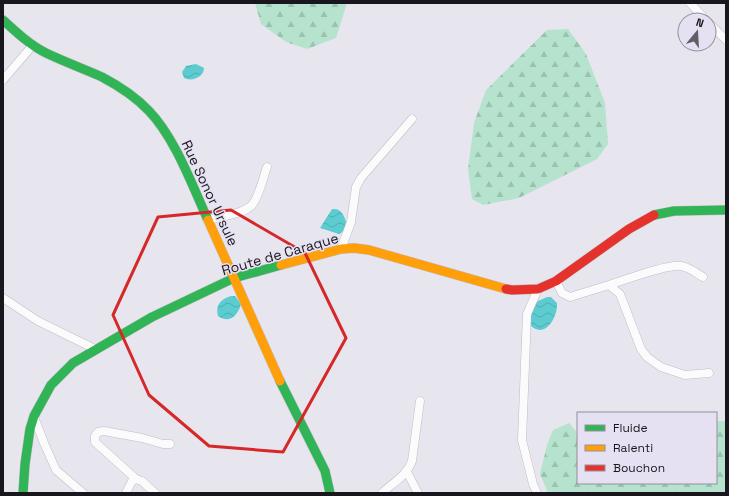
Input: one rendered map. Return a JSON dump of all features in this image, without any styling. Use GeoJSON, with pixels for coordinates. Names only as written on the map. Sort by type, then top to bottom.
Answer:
{"type":"FeatureCollection","features":[{"type":"Feature","properties":{"kind":"street"},"geometry":{"type":"LineString","coordinates":[[690,3],[698,12]]}},
{"type":"Feature","properties":{"kind":"street","name":"Rue Sonor Ursule"},"geometry":{"type":"LineString","coordinates":[[3,20],[18,34],[45,52],[118,86],[149,110],[165,132],[179,156],[274,369],[325,471],[330,493]]}},
{"type":"Feature","properties":{"kind":"street"},"geometry":{"type":"LineString","coordinates":[[717,31],[726,40]]}},
{"type":"Feature","properties":{"kind":"street"},"geometry":{"type":"LineString","coordinates":[[3,80],[33,45]]}},
{"type":"Feature","properties":{"kind":"street"},"geometry":{"type":"LineString","coordinates":[[341,249],[352,218],[356,187],[361,178],[412,118]]}},
{"type":"Feature","properties":{"kind":"street"},"geometry":{"type":"LineString","coordinates":[[207,220],[244,210],[251,206],[256,199],[267,167]]}},
{"type":"Feature","properties":{"kind":"street","name":"Route de Caraque"},"geometry":{"type":"LineString","coordinates":[[23,493],[30,429],[34,416],[51,385],[63,372],[73,363],[95,349],[152,317],[234,278],[341,249],[369,250],[490,285],[512,290],[538,289],[556,281],[629,229],[647,218],[657,214],[674,212],[726,210]]}},
{"type":"Feature","properties":{"kind":"street"},"geometry":{"type":"LineString","coordinates":[[556,281],[562,293],[570,297],[676,266],[690,269],[703,277]]}},
{"type":"Feature","properties":{"kind":"street"},"geometry":{"type":"LineString","coordinates":[[609,285],[620,294],[641,349],[647,357],[661,367],[685,375],[709,373]]}},
{"type":"Feature","properties":{"kind":"street"},"geometry":{"type":"LineString","coordinates":[[537,493],[532,484],[522,440],[527,314],[538,289]]}},
{"type":"Feature","properties":{"kind":"street"},"geometry":{"type":"LineString","coordinates":[[3,298],[38,320],[95,349]]}},
{"type":"Feature","properties":{"kind":"street"},"geometry":{"type":"LineString","coordinates":[[382,493],[407,472],[412,461],[420,401]]}},
{"type":"Feature","properties":{"kind":"street"},"geometry":{"type":"LineString","coordinates":[[34,416],[56,470],[82,493]]}},
{"type":"Feature","properties":{"kind":"street"},"geometry":{"type":"LineString","coordinates":[[155,493],[96,442],[95,436],[98,432],[104,431],[142,438],[163,444],[170,444]]}},
{"type":"Feature","properties":{"kind":"street"},"geometry":{"type":"LineString","coordinates":[[407,472],[418,493]]}},
{"type":"Feature","properties":{"kind":"street"},"geometry":{"type":"LineString","coordinates":[[126,493],[132,481],[136,478]]}},
{"type":"Feature","properties":{"kind":"highlighted area"},"geometry":{"type":"Polygon","coordinates":[[[231,210],[305,253],[346,338],[283,452],[209,446],[149,395],[113,315],[158,217],[231,210]]]}},
{"type":"Feature","properties":{"kind":"green space"},"geometry":{"type":"Polygon","coordinates":[[[255,3],[347,3],[336,38],[307,49],[286,42],[261,24],[255,3]]]}},
{"type":"Feature","properties":{"kind":"green space"},"geometry":{"type":"Polygon","coordinates":[[[568,29],[586,54],[605,103],[608,144],[597,159],[519,198],[483,205],[472,199],[468,169],[474,123],[486,90],[547,30],[568,29]]]}},
{"type":"Feature","properties":{"kind":"green space"},"geometry":{"type":"Polygon","coordinates":[[[717,421],[726,421],[726,493],[548,493],[540,474],[547,445],[553,430],[569,423],[576,431],[577,484],[717,484],[717,421]]]}},
{"type":"Feature","properties":{"kind":"water"},"geometry":{"type":"Polygon","coordinates":[[[196,64],[204,68],[202,74],[194,79],[184,78],[182,72],[186,66],[196,64]]]}},
{"type":"Feature","properties":{"kind":"water"},"geometry":{"type":"Polygon","coordinates":[[[332,209],[340,211],[344,215],[347,224],[344,231],[339,234],[320,228],[332,209]]]}},
{"type":"Feature","properties":{"kind":"water"},"geometry":{"type":"Polygon","coordinates":[[[235,296],[241,304],[238,312],[229,319],[218,316],[218,306],[224,299],[235,296]]]}},
{"type":"Feature","properties":{"kind":"water"},"geometry":{"type":"Polygon","coordinates":[[[547,297],[551,297],[557,303],[557,309],[550,325],[541,330],[536,329],[530,325],[530,316],[536,302],[547,297]]]}},
{"type":"Feature","properties":{"kind":"traffic: fast"},"geometry":{"type":"LineString","coordinates":[[3,20],[23,38],[40,50],[102,77],[115,84],[139,101],[167,134],[189,177],[208,220]]}},
{"type":"Feature","properties":{"kind":"traffic: fast"},"geometry":{"type":"LineString","coordinates":[[654,215],[674,211],[726,210]]}},
{"type":"Feature","properties":{"kind":"traffic: fast"},"geometry":{"type":"LineString","coordinates":[[23,493],[25,464],[30,429],[34,416],[51,385],[73,363],[152,317],[234,278],[281,265]]}},
{"type":"Feature","properties":{"kind":"traffic: fast"},"geometry":{"type":"LineString","coordinates":[[280,381],[325,471],[330,493]]}},
{"type":"Feature","properties":{"kind":"traffic: slow"},"geometry":{"type":"LineString","coordinates":[[208,220],[280,381]]}},
{"type":"Feature","properties":{"kind":"traffic: slow"},"geometry":{"type":"LineString","coordinates":[[281,265],[341,249],[354,248],[369,250],[506,289]]}},
{"type":"Feature","properties":{"kind":"traffic: jam"},"geometry":{"type":"LineString","coordinates":[[506,289],[538,289],[556,281],[629,229],[654,215]]}}]}
